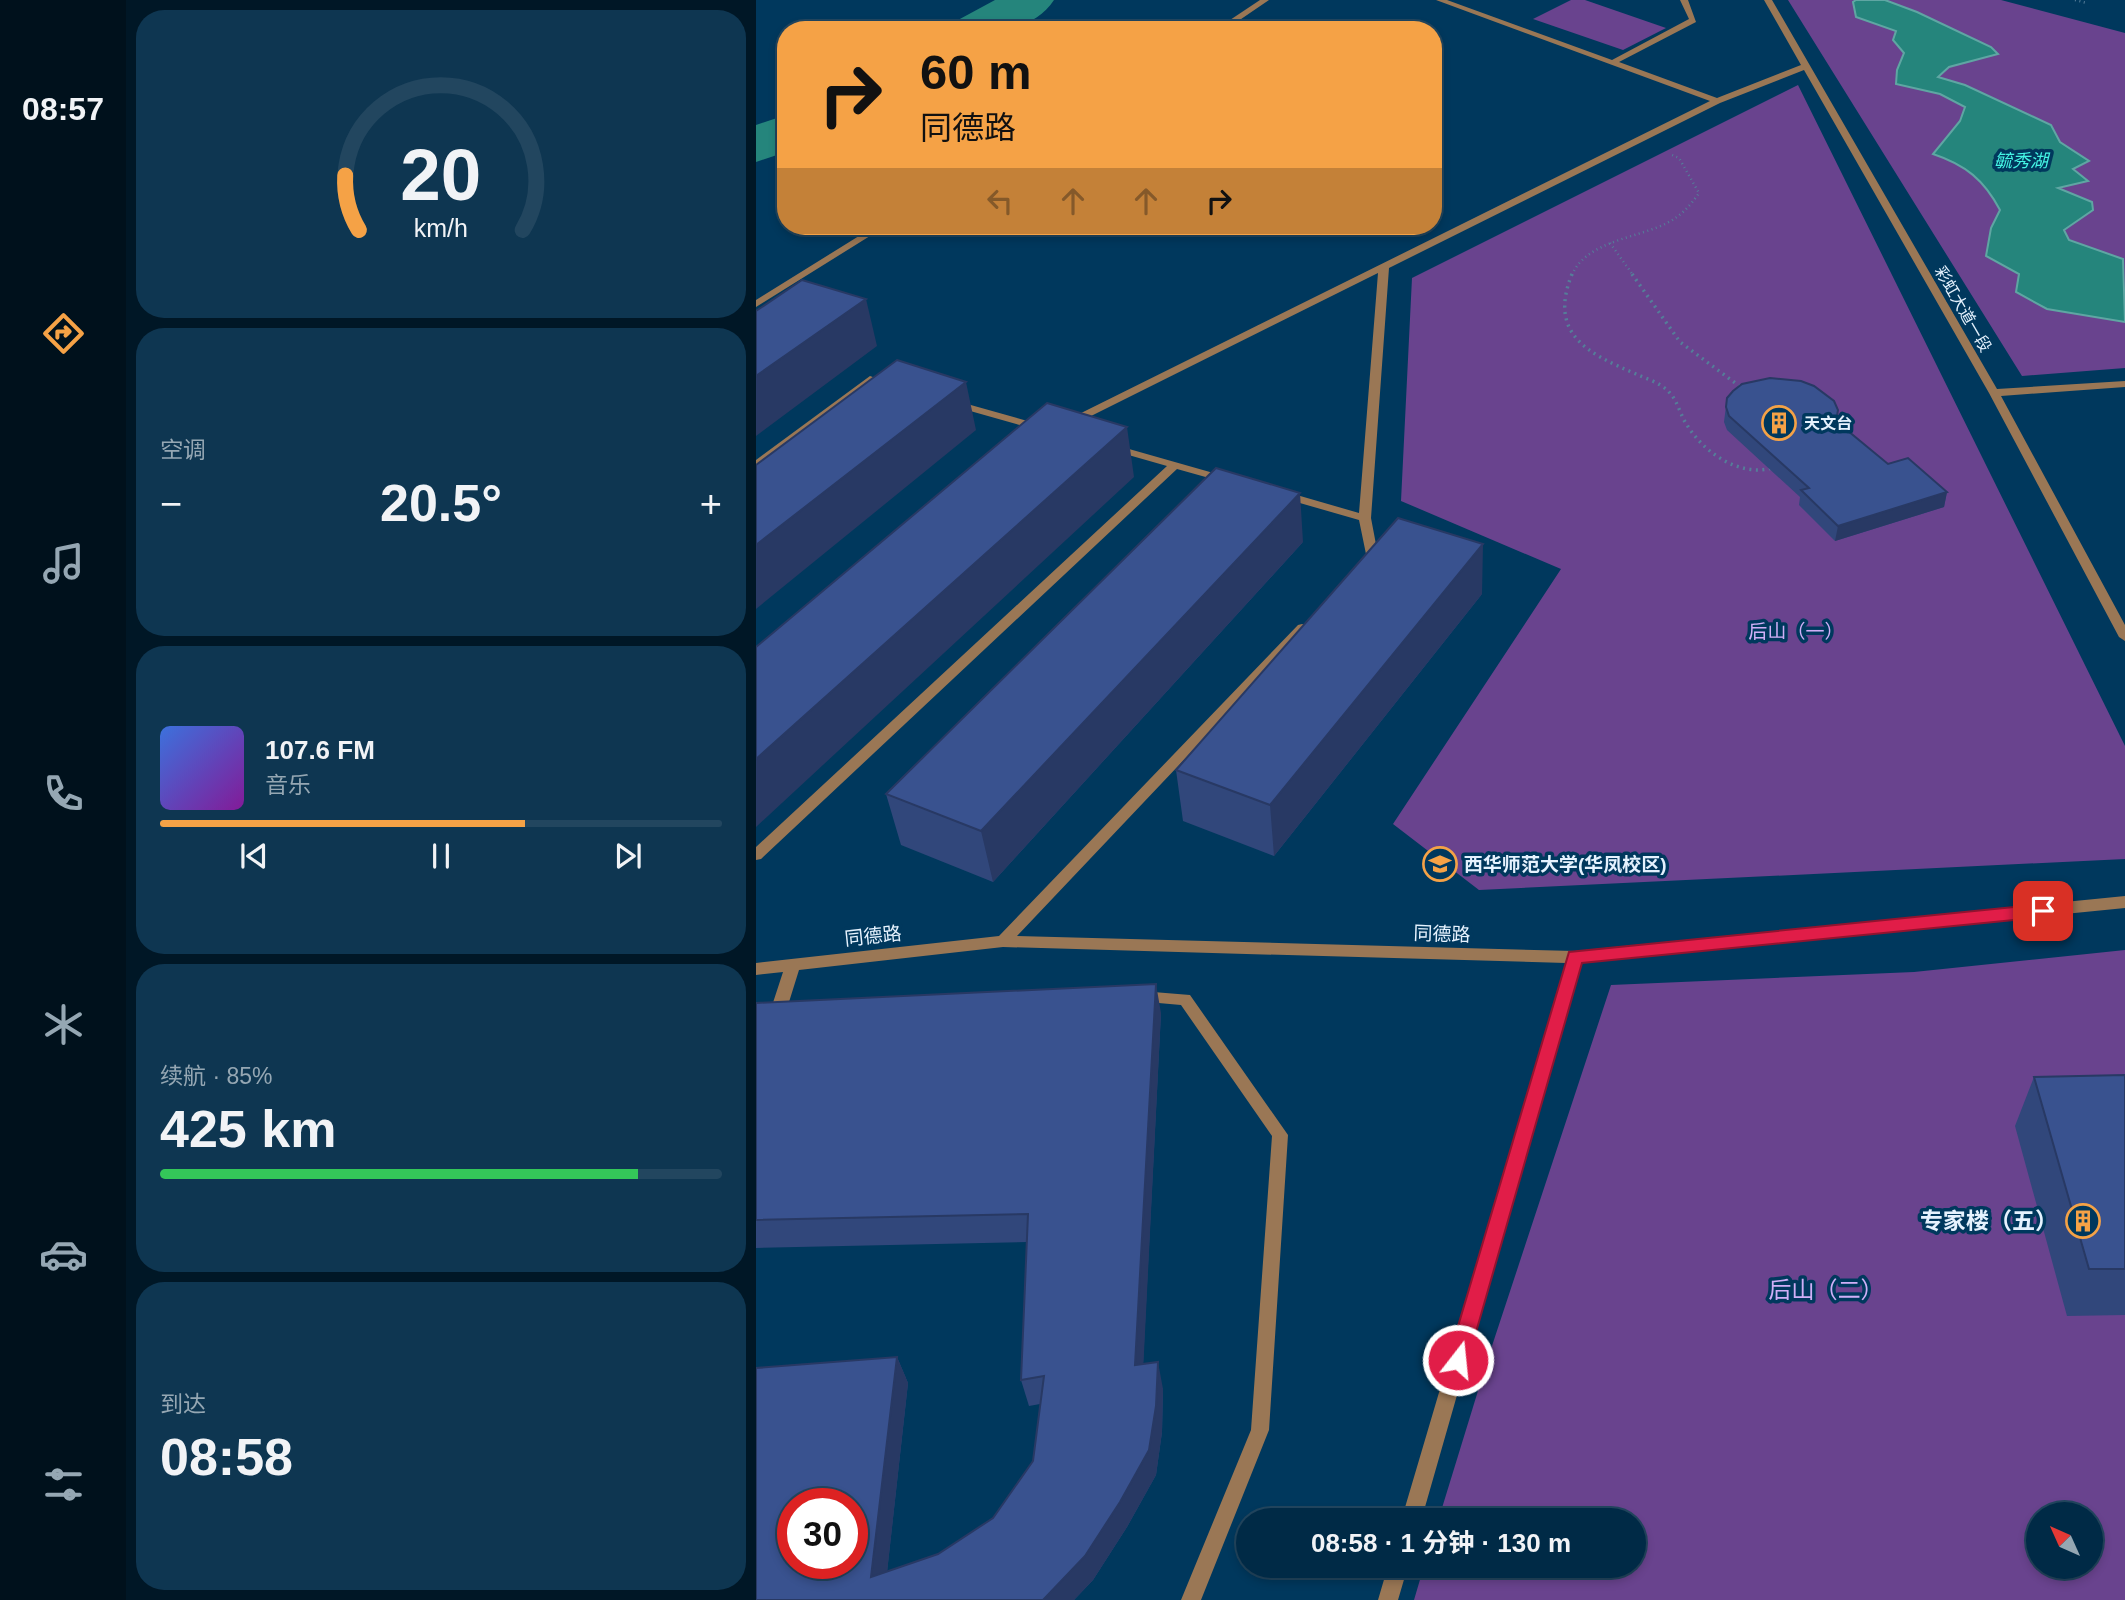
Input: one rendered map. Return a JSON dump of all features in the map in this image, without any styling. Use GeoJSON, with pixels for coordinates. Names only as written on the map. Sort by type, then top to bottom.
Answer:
{"type":"FeatureCollection","features":[{"type":"Feature","properties":{"kind":"street"},"geometry":{"type":"LineString","coordinates":[[1233,21],[1265,0]]}},
{"type":"Feature","properties":{"kind":"street"},"geometry":{"type":"LineString","coordinates":[[1440,0],[1717,101]]}},
{"type":"Feature","properties":{"kind":"street"},"geometry":{"type":"LineString","coordinates":[[1612,63],[1693,20],[1684,0]]}},
{"type":"Feature","properties":{"kind":"street","name":"彩虹大道一段"},"geometry":{"type":"LineString","coordinates":[[1768,0],[1994,393],[2125,637]]}},
{"type":"Feature","properties":{"kind":"street"},"geometry":{"type":"LineString","coordinates":[[934,397],[1018,428],[1064,432],[1384,265],[1717,101],[1805,67]]}},
{"type":"Feature","properties":{"kind":"street"},"geometry":{"type":"LineString","coordinates":[[756,304],[867,235]]}},
{"type":"Feature","properties":{"kind":"street"},"geometry":{"type":"LineString","coordinates":[[1353,575],[1372,555],[1365,518],[1384,265]]}},
{"type":"Feature","properties":{"kind":"street"},"geometry":{"type":"LineString","coordinates":[[756,466],[870,379],[908,390]]}},
{"type":"Feature","properties":{"kind":"street"},"geometry":{"type":"LineString","coordinates":[[1994,393],[2125,384]]}},
{"type":"Feature","properties":{"kind":"street"},"geometry":{"type":"LineString","coordinates":[[1101,445],[1239,483]]}},
{"type":"Feature","properties":{"kind":"street"},"geometry":{"type":"LineString","coordinates":[[756,855],[1175,465]]}},
{"type":"Feature","properties":{"kind":"street"},"geometry":{"type":"LineString","coordinates":[[1264,490],[1365,518]]}},
{"type":"Feature","properties":{"kind":"street"},"geometry":{"type":"LineString","coordinates":[[1003,941],[1315,615]]}},
{"type":"Feature","properties":{"kind":"street","name":"同德路"},"geometry":{"type":"LineString","coordinates":[[756,969],[1003,941],[1575,957],[2125,902]]}},
{"type":"Feature","properties":{"kind":"street"},"geometry":{"type":"LineString","coordinates":[[1415,1508],[1575,957]]}},
{"type":"Feature","properties":{"kind":"street"},"geometry":{"type":"LineString","coordinates":[[789,1020],[775,1021],[793,964]]}},
{"type":"Feature","properties":{"kind":"street"},"geometry":{"type":"LineString","coordinates":[[1120,995],[1185,999],[1280,1135],[1260,1430],[1191,1600]]}},
{"type":"Feature","properties":{"kind":"street"},"geometry":{"type":"LineString","coordinates":[[1388,1600],[1394,1578]]}},
{"type":"Feature","properties":{"kind":"path"},"geometry":{"type":"LineString","coordinates":[[2075,0],[2087,3]]}},
{"type":"Feature","properties":{"kind":"path"},"geometry":{"type":"LineString","coordinates":[[1665,151],[1679,158],[1699,193],[1693,206],[1672,221],[1610,243],[1578,261],[1565,293],[1567,327],[1589,354],[1669,390],[1689,428],[1706,447],[1733,464],[1756,472],[1781,465]]}},
{"type":"Feature","properties":{"kind":"path"},"geometry":{"type":"LineString","coordinates":[[1610,243],[1680,342],[1743,388]]}},
{"type":"Feature","properties":{"kind":"green space"},"geometry":{"type":"Polygon","coordinates":[[[1571,0],[1585,0],[1666,28],[1623,50],[1533,19],[1571,0]]]}},
{"type":"Feature","properties":{"kind":"green space"},"geometry":{"type":"Polygon","coordinates":[[[1788,0],[2001,0],[2125,33],[2125,368],[2022,376],[1788,0]]]}},
{"type":"Feature","properties":{"kind":"green space","name":"后山（一）"},"geometry":{"type":"Polygon","coordinates":[[[1798,85],[2125,746],[2125,859],[1479,890],[1393,824],[1561,569],[1401,501],[1412,278],[1798,85]]]}},
{"type":"Feature","properties":{"kind":"green space","name":"后山（二）"},"geometry":{"type":"Polygon","coordinates":[[[2125,950],[2125,1600],[1414,1600],[1420,1578],[1646,1578],[1646,1508],[1442,1508],[1489,1355],[1611,985],[1914,972],[2125,950]]]}},
{"type":"Feature","properties":{"kind":"water","name":"毓秀湖"},"geometry":{"type":"Polygon","coordinates":[[[1885,0],[1991,47],[1998,54],[1949,67],[1938,77],[1965,85],[2051,125],[2060,142],[2089,161],[2073,169],[2088,181],[2058,188],[2092,202],[2093,210],[2064,230],[2069,240],[2123,259],[2125,322],[2047,309],[2016,292],[2019,274],[1986,256],[1991,228],[2000,210],[1994,199],[1973,175],[1955,163],[1933,154],[1960,121],[1965,107],[1940,94],[1896,84],[1897,70],[1904,53],[1893,40],[1896,31],[1856,17],[1853,2],[1885,0]]]}},
{"type":"Feature","properties":{"kind":"building"},"geometry":{"type":"Polygon","coordinates":[[[802,280],[866,299],[756,376],[756,311],[802,280]]]}},
{"type":"Feature","properties":{"kind":"building"},"geometry":{"type":"Polygon","coordinates":[[[897,360],[966,382],[756,545],[756,465],[897,360]]]}},
{"type":"Feature","properties":{"kind":"building"},"geometry":{"type":"Polygon","coordinates":[[[1770,378],[1801,381],[1814,386],[1834,401],[1838,410],[1836,421],[1888,464],[1908,458],[1947,492],[1838,526],[1801,490],[1809,488],[1729,416],[1727,398],[1733,391],[1742,384],[1770,378]]]}},
{"type":"Feature","properties":{"kind":"building"},"geometry":{"type":"Polygon","coordinates":[[[1047,403],[1127,427],[756,759],[756,647],[1047,403]]]}},
{"type":"Feature","properties":{"kind":"building"},"geometry":{"type":"Polygon","coordinates":[[[1216,468],[1300,493],[981,831],[886,794],[1216,468]]]}},
{"type":"Feature","properties":{"kind":"building"},"geometry":{"type":"Polygon","coordinates":[[[1398,518],[1483,544],[1270,805],[1176,770],[1398,518]]]}},
{"type":"Feature","properties":{"kind":"building"},"geometry":{"type":"Polygon","coordinates":[[[1156,984],[1135,1365],[1158,1362],[1156,1406],[1149,1450],[1085,1556],[1043,1600],[756,1600],[756,1368],[897,1357],[871,1577],[938,1554],[993,1518],[1033,1461],[1044,1376],[1021,1380],[1028,1214],[756,1220],[756,1003],[1156,984]]]}},
{"type":"Feature","properties":{"kind":"building"},"geometry":{"type":"Polygon","coordinates":[[[2125,1075],[2125,1269],[2089,1269],[2034,1077],[2125,1075]]]}},
{"type":"Feature","properties":{"kind":"waterway"},"geometry":{"type":"LineString","coordinates":[[992,21],[1031,0]]}},
{"type":"Feature","properties":{"kind":"waterway"},"geometry":{"type":"LineString","coordinates":[[756,146],[777,136]]}},
{"type":"Feature","properties":{"kind":"place","name":"天文台"},"geometry":{"type":"Point","coordinates":[1779,423]}},
{"type":"Feature","properties":{"kind":"place","name":"西华师范大学(华凤校区)"},"geometry":{"type":"Point","coordinates":[1440,864]}},
{"type":"Feature","properties":{"kind":"place","name":"专家楼（五）"},"geometry":{"type":"Point","coordinates":[2083,1221]}},
{"type":"Feature","properties":{"kind":"route"},"geometry":{"type":"LineString","coordinates":[[1458,1360],[1575,957],[2043,911]]}}]}
